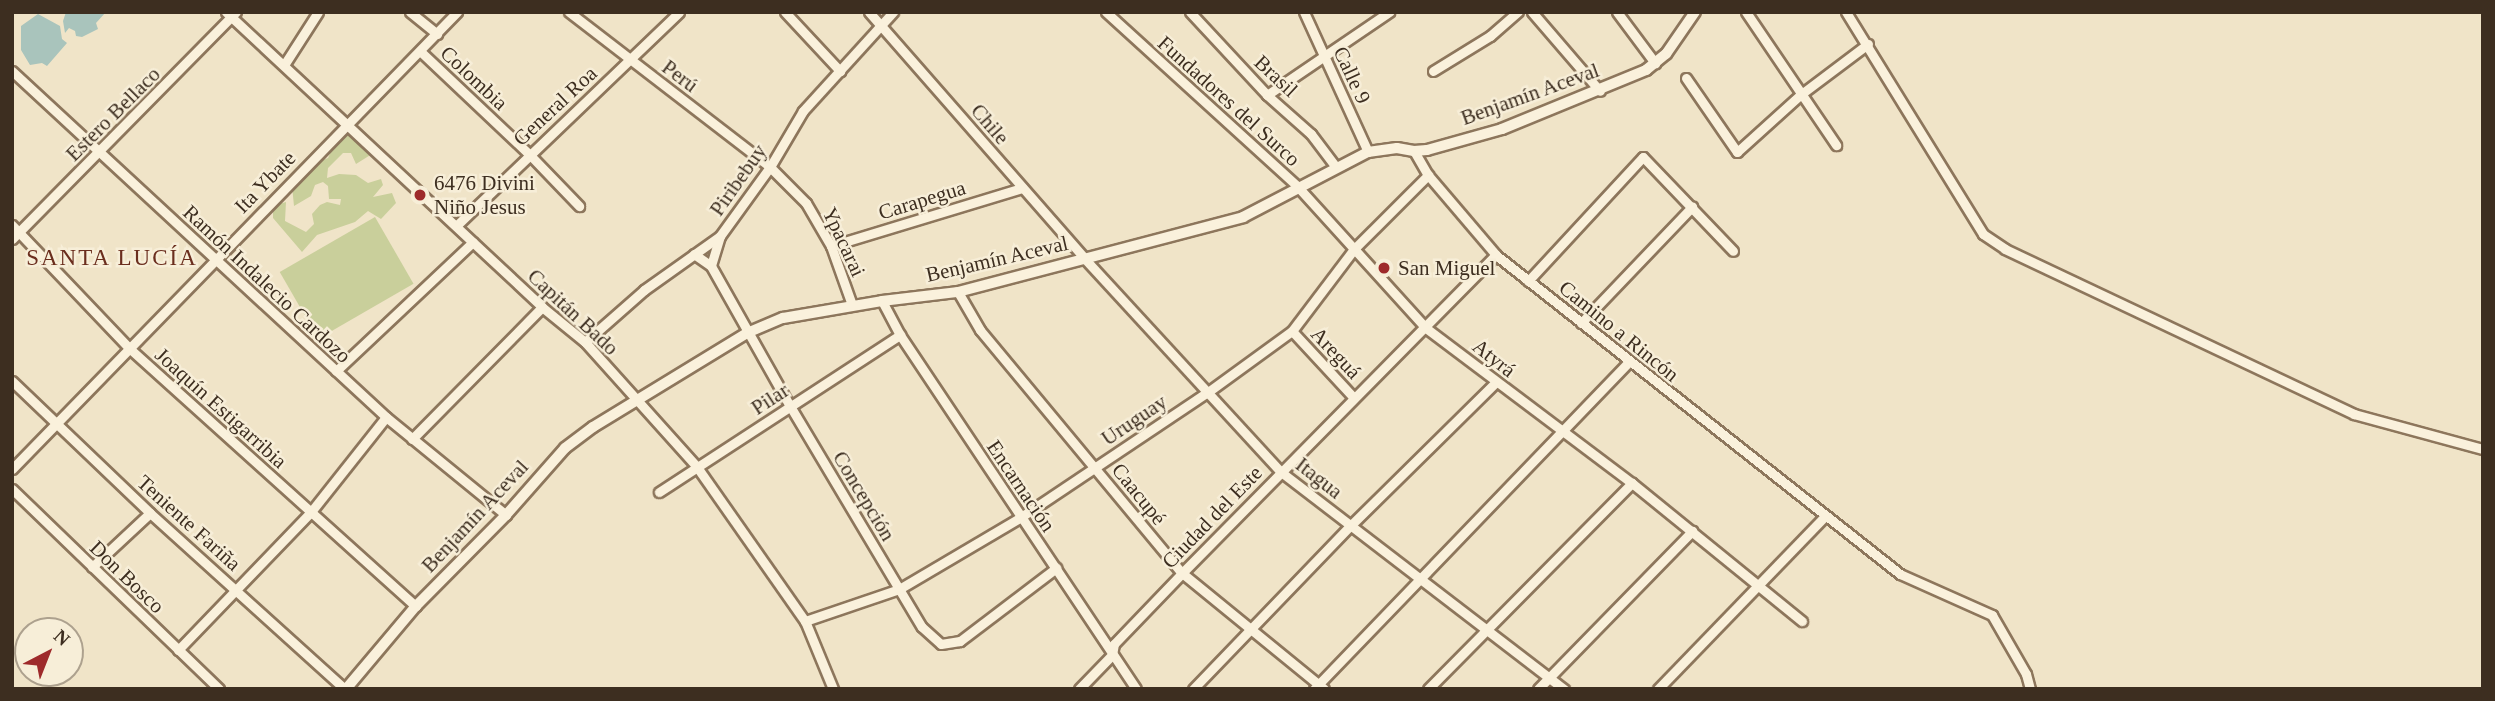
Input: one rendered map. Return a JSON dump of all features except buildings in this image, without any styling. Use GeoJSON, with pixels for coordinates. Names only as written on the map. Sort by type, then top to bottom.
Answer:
{"type":"FeatureCollection","features":[{"type":"Feature","properties":{"kind":"street"},"geometry":{"type":"LineString","coordinates":[[284,65],[318,12]]}},
{"type":"Feature","properties":{"kind":"street","name":"Colombia"},"geometry":{"type":"LineString","coordinates":[[410,12],[436,34]]}},
{"type":"Feature","properties":{"kind":"street","name":"Ita Ybate"},"geometry":{"type":"LineString","coordinates":[[12,469],[457,12]]}},
{"type":"Feature","properties":{"kind":"street","name":"Perú"},"geometry":{"type":"LineString","coordinates":[[569,12],[770,167]]}},
{"type":"Feature","properties":{"kind":"street","name":"General Roa"},"geometry":{"type":"LineString","coordinates":[[456,226],[679,12]]}},
{"type":"Feature","properties":{"kind":"street"},"geometry":{"type":"LineString","coordinates":[[785,12],[840,71]]}},
{"type":"Feature","properties":{"kind":"street","name":"Chile"},"geometry":{"type":"LineString","coordinates":[[869,12],[1085,259]]}},
{"type":"Feature","properties":{"kind":"street","name":"Piribebuy"},"geometry":{"type":"LineString","coordinates":[[585,342],[644,290],[720,236],[770,167],[803,111],[893,12]]}},
{"type":"Feature","properties":{"kind":"street","name":"Fundadores del Surco"},"geometry":{"type":"LineString","coordinates":[[1106,12],[1298,187]]}},
{"type":"Feature","properties":{"kind":"street","name":"Brasil"},"geometry":{"type":"LineString","coordinates":[[1190,12],[1267,95],[1311,134],[1336,167]]}},
{"type":"Feature","properties":{"kind":"street","name":"Calle 9"},"geometry":{"type":"LineString","coordinates":[[1304,12],[1368,152]]}},
{"type":"Feature","properties":{"kind":"street"},"geometry":{"type":"LineString","coordinates":[[1267,95],[1389,12]]}},
{"type":"Feature","properties":{"kind":"street"},"geometry":{"type":"LineString","coordinates":[[1433,71],[1490,36],[1518,12]]}},
{"type":"Feature","properties":{"kind":"street"},"geometry":{"type":"LineString","coordinates":[[1532,12],[1600,91]]}},
{"type":"Feature","properties":{"kind":"street"},"geometry":{"type":"LineString","coordinates":[[1617,12],[1655,63]]}},
{"type":"Feature","properties":{"kind":"street","name":"Benjamín Aceval"},"geometry":{"type":"LineString","coordinates":[[345,689],[415,606],[506,515],[565,448],[593,426],[747,332],[783,318],[852,305],[958,292],[1243,217],[1368,152],[1397,148],[1415,151],[1502,129],[1600,91],[1646,70],[1666,54],[1695,12]]}},
{"type":"Feature","properties":{"kind":"street"},"geometry":{"type":"LineString","coordinates":[[1746,12],[1836,145]]}},
{"type":"Feature","properties":{"kind":"street"},"geometry":{"type":"LineString","coordinates":[[1846,12],[1983,234],[2005,249],[2354,414],[2483,449]]}},
{"type":"Feature","properties":{"kind":"street","name":"Capitán Bado"},"geometry":{"type":"LineString","coordinates":[[231,14],[542,307],[585,342],[697,467],[805,621],[832,689]]}},
{"type":"Feature","properties":{"kind":"street","name":"Estero Bellaco"},"geometry":{"type":"LineString","coordinates":[[14,232],[100,153],[231,14]]}},
{"type":"Feature","properties":{"kind":"street"},"geometry":{"type":"LineString","coordinates":[[1686,78],[1737,152],[1800,95],[1868,44]]}},
{"type":"Feature","properties":{"kind":"street","name":"Colombia"},"geometry":{"type":"LineString","coordinates":[[420,51],[530,155],[579,206]]}},
{"type":"Feature","properties":{"kind":"street","name":"Ramón Indalecio Cardozo"},"geometry":{"type":"LineString","coordinates":[[12,71],[386,417],[506,515]]}},
{"type":"Feature","properties":{"kind":"street","name":"Camino a Rincón"},"geometry":{"type":"LineString","coordinates":[[1415,151],[1428,175],[1496,255],[1528,281],[1900,574],[1992,615],[2025,674],[2030,689]]}},
{"type":"Feature","properties":{"kind":"street"},"geometry":{"type":"LineString","coordinates":[[1528,281],[1643,157],[1734,251]]}},
{"type":"Feature","properties":{"kind":"street","name":"Ypacarai"},"geometry":{"type":"LineString","coordinates":[[770,167],[806,203],[831,246],[852,305]]}},
{"type":"Feature","properties":{"kind":"street","name":"Uruguay"},"geometry":{"type":"LineString","coordinates":[[805,621],[899,589],[1021,517],[1208,392],[1292,331],[1354,249],[1428,175]]}},
{"type":"Feature","properties":{"kind":"street","name":"Atyrá"},"geometry":{"type":"LineString","coordinates":[[1298,187],[1424,326],[1692,531]]}},
{"type":"Feature","properties":{"kind":"street","name":"Carapegua"},"geometry":{"type":"LineString","coordinates":[[831,246],[1023,188]]}},
{"type":"Feature","properties":{"kind":"street"},"geometry":{"type":"LineString","coordinates":[[1581,323],[1692,207]]}},
{"type":"Feature","properties":{"kind":"street","name":"Joaquín Estigarribia"},"geometry":{"type":"LineString","coordinates":[[14,232],[129,348],[415,606]]}},
{"type":"Feature","properties":{"kind":"street"},"geometry":{"type":"LineString","coordinates":[[694,254],[711,266],[720,236]]}},
{"type":"Feature","properties":{"kind":"street"},"geometry":{"type":"LineString","coordinates":[[336,371],[473,242]]}},
{"type":"Feature","properties":{"kind":"street","name":"Ciudad del Este"},"geometry":{"type":"LineString","coordinates":[[1079,689],[1112,654],[1114,644],[1182,573],[1496,255]]}},
{"type":"Feature","properties":{"kind":"street","name":"Itagua"},"geometry":{"type":"LineString","coordinates":[[1085,259],[1281,472],[1564,689]]}},
{"type":"Feature","properties":{"kind":"street","name":"Concepción"},"geometry":{"type":"LineString","coordinates":[[711,266],[790,406],[922,627],[941,644],[960,641],[1056,568]]}},
{"type":"Feature","properties":{"kind":"street","name":"Caacupé"},"geometry":{"type":"LineString","coordinates":[[958,292],[981,330],[1182,573],[1319,687]]}},
{"type":"Feature","properties":{"kind":"street","name":"Encarnación"},"geometry":{"type":"LineString","coordinates":[[882,301],[900,335],[1136,689]]}},
{"type":"Feature","properties":{"kind":"street"},"geometry":{"type":"LineString","coordinates":[[412,439],[542,307]]}},
{"type":"Feature","properties":{"kind":"street","name":"Areguá"},"geometry":{"type":"LineString","coordinates":[[1292,331],[1354,398]]}},
{"type":"Feature","properties":{"kind":"street","name":"Pilar"},"geometry":{"type":"LineString","coordinates":[[659,492],[900,335]]}},
{"type":"Feature","properties":{"kind":"street"},"geometry":{"type":"LineString","coordinates":[[1319,687],[1629,362]]}},
{"type":"Feature","properties":{"kind":"street","name":"Teniente Fariña"},"geometry":{"type":"LineString","coordinates":[[12,381],[150,513],[345,689]]}},
{"type":"Feature","properties":{"kind":"street"},"geometry":{"type":"LineString","coordinates":[[1193,689],[1350,526],[1496,382]]}},
{"type":"Feature","properties":{"kind":"street"},"geometry":{"type":"LineString","coordinates":[[178,650],[310,513],[386,417]]}},
{"type":"Feature","properties":{"kind":"street"},"geometry":{"type":"LineString","coordinates":[[1428,689],[1632,483]]}},
{"type":"Feature","properties":{"kind":"street","name":"Don Bosco"},"geometry":{"type":"LineString","coordinates":[[12,489],[219,689]]}},
{"type":"Feature","properties":{"kind":"street"},"geometry":{"type":"LineString","coordinates":[[92,567],[150,513]]}},
{"type":"Feature","properties":{"kind":"street"},"geometry":{"type":"LineString","coordinates":[[1658,689],[1825,516]]}},
{"type":"Feature","properties":{"kind":"street"},"geometry":{"type":"LineString","coordinates":[[1538,689],[1692,531],[1802,621]]}},
{"type":"Feature","properties":{"kind":"green space"},"geometry":{"type":"Polygon","coordinates":[[[347,128],[360,143],[368,146],[372,154],[356,164],[351,153],[343,153],[328,168],[327,178],[339,174],[356,175],[368,183],[381,179],[383,185],[373,197],[392,193],[396,203],[381,219],[368,211],[355,222],[317,235],[302,252],[273,218],[273,210],[276,205],[286,202],[285,221],[306,232],[314,224],[312,214],[320,205],[327,202],[340,205],[341,199],[329,199],[328,186],[323,182],[315,185],[311,196],[294,206],[292,186],[307,176],[318,162],[328,158],[337,139],[347,128]]]}},
{"type":"Feature","properties":{"kind":"green space"},"geometry":{"type":"Polygon","coordinates":[[[375,217],[414,284],[318,339],[280,272],[375,217]]]}},
{"type":"Feature","properties":{"kind":"water"},"geometry":{"type":"Polygon","coordinates":[[[66,12],[106,12],[96,23],[98,29],[82,37],[76,36],[75,31],[69,28],[65,33],[63,21],[66,12]]]}},
{"type":"Feature","properties":{"kind":"water"},"geometry":{"type":"Polygon","coordinates":[[[38,14],[60,26],[62,39],[67,43],[47,66],[42,63],[30,65],[21,50],[21,26],[38,14]]]}},
{"type":"Feature","properties":{"kind":"place","name":"6476 Divini Niño Jesus"},"geometry":{"type":"Point","coordinates":[420,195]}},
{"type":"Feature","properties":{"kind":"place","name":"San Miguel"},"geometry":{"type":"Point","coordinates":[1384,268]}},
{"type":"Feature","properties":{"kind":"district","name":"SANTA LUCÍA"},"geometry":{"type":"Point","coordinates":[112,258]}}]}
